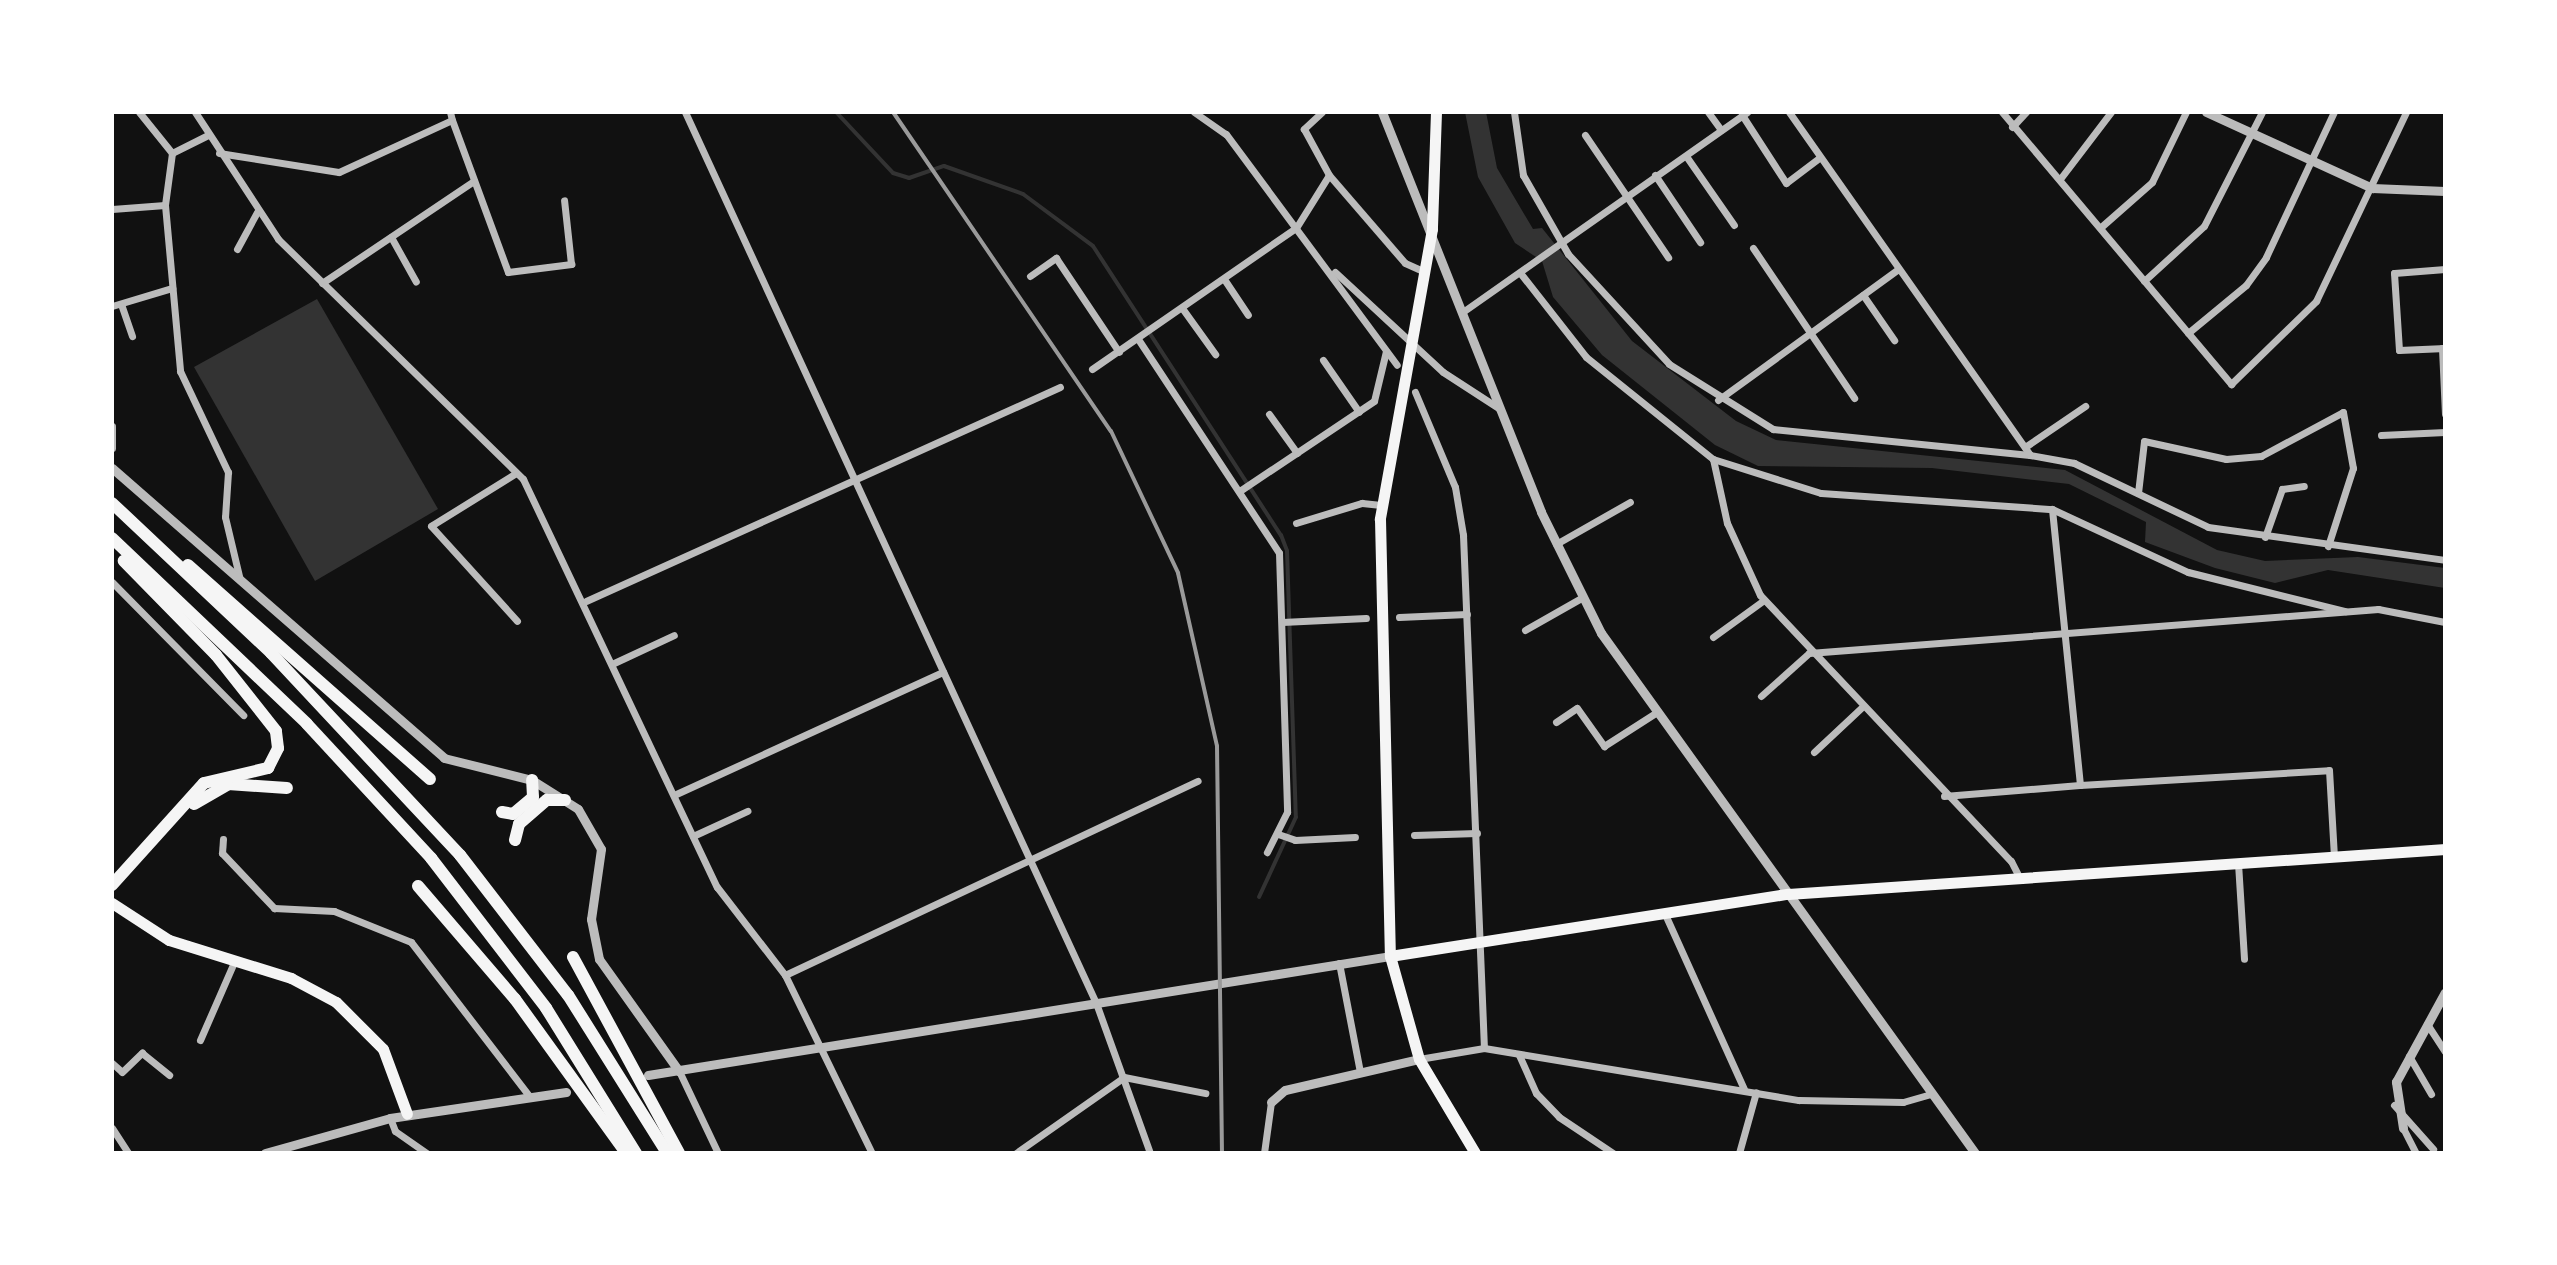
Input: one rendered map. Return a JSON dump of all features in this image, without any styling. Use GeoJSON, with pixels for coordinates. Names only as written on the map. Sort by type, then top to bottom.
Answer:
{"type":"FeatureCollection","features":[{"type":"Feature","properties":{"kind":"highway"},"geometry":{"type":"LineString","coordinates":[[112,503],[271,653],[460,855],[568,995],[667,1153]]}},
{"type":"Feature","properties":{"kind":"highway"},"geometry":{"type":"LineString","coordinates":[[137,527],[244,609],[430,779]]}},
{"type":"Feature","properties":{"kind":"highway"},"geometry":{"type":"LineString","coordinates":[[112,538],[307,724],[431,858],[546,1008],[636,1153]]}},
{"type":"Feature","properties":{"kind":"highway"},"geometry":{"type":"LineString","coordinates":[[112,549],[216,655],[276,731],[278,748],[268,768],[204,783],[112,886]]}},
{"type":"Feature","properties":{"kind":"highway"},"geometry":{"type":"LineString","coordinates":[[502,812],[513,814],[533,797],[532,780]]}},
{"type":"Feature","properties":{"kind":"highway"},"geometry":{"type":"LineString","coordinates":[[112,886],[210,790],[268,782],[287,788]]}},
{"type":"Feature","properties":{"kind":"highway"},"geometry":{"type":"LineString","coordinates":[[515,840],[519,824],[547,800],[565,800]]}},
{"type":"Feature","properties":{"kind":"highway"},"geometry":{"type":"LineString","coordinates":[[418,886],[515,999],[626,1153]]}},
{"type":"Feature","properties":{"kind":"highway"},"geometry":{"type":"LineString","coordinates":[[573,957],[679,1153]]}},
{"type":"Feature","properties":{"kind":"main road"},"geometry":{"type":"LineString","coordinates":[[1436,112],[1432,229],[1381,505],[1390,956],[1419,1059],[1475,1153]]}},
{"type":"Feature","properties":{"kind":"main road"},"geometry":{"type":"LineString","coordinates":[[1390,956],[1788,894],[2445,849]]}},
{"type":"Feature","properties":{"kind":"main road"},"geometry":{"type":"LineString","coordinates":[[112,903],[169,940],[336,1002],[383,1049],[407,1114]]}},
{"type":"Feature","properties":{"kind":"street"},"geometry":{"type":"LineString","coordinates":[[139,112],[172,153],[165,205],[180,371],[228,472],[225,517],[240,582]]}},
{"type":"Feature","properties":{"kind":"street"},"geometry":{"type":"LineString","coordinates":[[195,112],[257,212],[322,283],[516,473],[586,601],[717,887],[785,975],[816,1048],[872,1153]]}},
{"type":"Feature","properties":{"kind":"street"},"geometry":{"type":"LineString","coordinates":[[685,112],[1096,1003],[1150,1153]]}},
{"type":"Feature","properties":{"kind":"street"},"geometry":{"type":"LineString","coordinates":[[1194,112],[1226,134],[1324,262],[1397,365]]}},
{"type":"Feature","properties":{"kind":"street"},"geometry":{"type":"LineString","coordinates":[[1322,112],[1304,129],[1329,175],[1405,263],[1425,272]]}},
{"type":"Feature","properties":{"kind":"street"},"geometry":{"type":"LineString","coordinates":[[1382,112],[1432,229],[1556,544],[1583,597],[1657,712],[1975,1153]]}},
{"type":"Feature","properties":{"kind":"street"},"geometry":{"type":"LineString","coordinates":[[1514,112],[1523,175],[1561,246],[1669,364],[1718,400],[1773,429],[2027,451],[2074,463],[2208,527],[2445,560]]}},
{"type":"Feature","properties":{"kind":"street"},"geometry":{"type":"LineString","coordinates":[[1708,112],[1721,130]]}},
{"type":"Feature","properties":{"kind":"street"},"geometry":{"type":"LineString","coordinates":[[1789,112],[2027,451]]}},
{"type":"Feature","properties":{"kind":"street"},"geometry":{"type":"LineString","coordinates":[[2002,112],[2231,384],[2316,301],[2406,112]]}},
{"type":"Feature","properties":{"kind":"street"},"geometry":{"type":"LineString","coordinates":[[2012,127],[2026,112]]}},
{"type":"Feature","properties":{"kind":"street"},"geometry":{"type":"LineString","coordinates":[[2060,179],[2111,112]]}},
{"type":"Feature","properties":{"kind":"street"},"geometry":{"type":"LineString","coordinates":[[2101,227],[2152,182],[2186,112]]}},
{"type":"Feature","properties":{"kind":"street"},"geometry":{"type":"LineString","coordinates":[[2206,112],[2372,188],[2445,191]]}},
{"type":"Feature","properties":{"kind":"street"},"geometry":{"type":"LineString","coordinates":[[2144,281],[2204,226],[2262,112]]}},
{"type":"Feature","properties":{"kind":"street"},"geometry":{"type":"LineString","coordinates":[[2188,333],[2260,267],[2334,112]]}},
{"type":"Feature","properties":{"kind":"street"},"geometry":{"type":"LineString","coordinates":[[1464,311],[1561,246],[1626,195],[1745,113],[1786,183],[1819,158]]}},
{"type":"Feature","properties":{"kind":"street"},"geometry":{"type":"LineString","coordinates":[[219,153],[339,172],[451,116],[508,272],[571,264],[564,200]]}},
{"type":"Feature","properties":{"kind":"street"},"geometry":{"type":"LineString","coordinates":[[172,153],[208,135]]}},
{"type":"Feature","properties":{"kind":"street"},"geometry":{"type":"LineString","coordinates":[[1585,135],[1668,257]]}},
{"type":"Feature","properties":{"kind":"street"},"geometry":{"type":"LineString","coordinates":[[1686,156],[1734,225]]}},
{"type":"Feature","properties":{"kind":"street"},"geometry":{"type":"LineString","coordinates":[[1092,369],[1296,228],[1329,175]]}},
{"type":"Feature","properties":{"kind":"street"},"geometry":{"type":"LineString","coordinates":[[1655,175],[1700,242]]}},
{"type":"Feature","properties":{"kind":"street"},"geometry":{"type":"LineString","coordinates":[[322,283],[474,181]]}},
{"type":"Feature","properties":{"kind":"street"},"geometry":{"type":"LineString","coordinates":[[112,209],[165,205]]}},
{"type":"Feature","properties":{"kind":"street"},"geometry":{"type":"LineString","coordinates":[[237,249],[257,212]]}},
{"type":"Feature","properties":{"kind":"street"},"geometry":{"type":"LineString","coordinates":[[391,237],[416,282]]}},
{"type":"Feature","properties":{"kind":"street"},"geometry":{"type":"LineString","coordinates":[[1753,248],[1854,398]]}},
{"type":"Feature","properties":{"kind":"street"},"geometry":{"type":"LineString","coordinates":[[1030,276],[1056,258],[1119,352]]}},
{"type":"Feature","properties":{"kind":"street"},"geometry":{"type":"LineString","coordinates":[[1324,262],[1413,341],[1443,372],[1503,410]]}},
{"type":"Feature","properties":{"kind":"street"},"geometry":{"type":"LineString","coordinates":[[2445,269],[2394,273],[2399,350],[2443,348],[2445,414]]}},
{"type":"Feature","properties":{"kind":"street"},"geometry":{"type":"LineString","coordinates":[[1718,400],[1897,270]]}},
{"type":"Feature","properties":{"kind":"street"},"geometry":{"type":"LineString","coordinates":[[1524,272],[1586,357],[1713,459],[1821,493],[2052,509],[2188,572],[2345,611],[2445,622]]}},
{"type":"Feature","properties":{"kind":"street"},"geometry":{"type":"LineString","coordinates":[[1224,279],[1248,315]]}},
{"type":"Feature","properties":{"kind":"street"},"geometry":{"type":"LineString","coordinates":[[112,306],[172,288]]}},
{"type":"Feature","properties":{"kind":"street"},"geometry":{"type":"LineString","coordinates":[[1863,295],[1894,340]]}},
{"type":"Feature","properties":{"kind":"street"},"geometry":{"type":"LineString","coordinates":[[121,304],[132,336]]}},
{"type":"Feature","properties":{"kind":"street"},"geometry":{"type":"LineString","coordinates":[[1182,308],[1215,354]]}},
{"type":"Feature","properties":{"kind":"street"},"geometry":{"type":"LineString","coordinates":[[1138,339],[1275,541],[1282,622],[1287,812],[1267,852]]}},
{"type":"Feature","properties":{"kind":"street"},"geometry":{"type":"LineString","coordinates":[[1241,490],[1374,401],[1386,351]]}},
{"type":"Feature","properties":{"kind":"street"},"geometry":{"type":"LineString","coordinates":[[1323,360],[1359,412]]}},
{"type":"Feature","properties":{"kind":"street"},"geometry":{"type":"LineString","coordinates":[[586,601],[1060,387]]}},
{"type":"Feature","properties":{"kind":"street"},"geometry":{"type":"LineString","coordinates":[[1415,392],[1455,487],[1467,614],[1484,1048]]}},
{"type":"Feature","properties":{"kind":"street"},"geometry":{"type":"LineString","coordinates":[[2027,451],[2085,406]]}},
{"type":"Feature","properties":{"kind":"street"},"geometry":{"type":"LineString","coordinates":[[2138,493],[2144,441],[2226,459],[2261,456],[2343,412],[2353,468],[2328,546]]}},
{"type":"Feature","properties":{"kind":"street"},"geometry":{"type":"LineString","coordinates":[[1269,414],[1297,453]]}},
{"type":"Feature","properties":{"kind":"street"},"geometry":{"type":"LineString","coordinates":[[112,426],[112,448]]}},
{"type":"Feature","properties":{"kind":"street"},"geometry":{"type":"LineString","coordinates":[[2381,435],[2445,432]]}},
{"type":"Feature","properties":{"kind":"street"},"geometry":{"type":"LineString","coordinates":[[1713,459],[1727,523],[1764,600],[1809,653],[1944,796],[2011,861],[2020,879]]}},
{"type":"Feature","properties":{"kind":"street"},"geometry":{"type":"LineString","coordinates":[[112,468],[444,758],[532,780],[565,800],[592,824],[601,849],[591,919],[599,959],[679,1071],[718,1153]]}},
{"type":"Feature","properties":{"kind":"street"},"geometry":{"type":"LineString","coordinates":[[516,473],[431,526],[517,621]]}},
{"type":"Feature","properties":{"kind":"street"},"geometry":{"type":"LineString","coordinates":[[2265,537],[2282,489],[2304,486]]}},
{"type":"Feature","properties":{"kind":"street"},"geometry":{"type":"LineString","coordinates":[[1556,544],[1630,502]]}},
{"type":"Feature","properties":{"kind":"street"},"geometry":{"type":"LineString","coordinates":[[1296,523],[1362,503],[1381,505]]}},
{"type":"Feature","properties":{"kind":"street"},"geometry":{"type":"LineString","coordinates":[[2052,509],[2080,785]]}},
{"type":"Feature","properties":{"kind":"street"},"geometry":{"type":"LineString","coordinates":[[112,582],[243,715]]}},
{"type":"Feature","properties":{"kind":"street"},"geometry":{"type":"LineString","coordinates":[[1525,630],[1583,597]]}},
{"type":"Feature","properties":{"kind":"street"},"geometry":{"type":"LineString","coordinates":[[1713,637],[1764,600]]}},
{"type":"Feature","properties":{"kind":"street"},"geometry":{"type":"LineString","coordinates":[[1761,696],[1809,653],[2345,611]]}},
{"type":"Feature","properties":{"kind":"street"},"geometry":{"type":"LineString","coordinates":[[1399,617],[1467,614]]}},
{"type":"Feature","properties":{"kind":"street"},"geometry":{"type":"LineString","coordinates":[[1282,622],[1366,618]]}},
{"type":"Feature","properties":{"kind":"street"},"geometry":{"type":"LineString","coordinates":[[614,663],[674,635]]}},
{"type":"Feature","properties":{"kind":"street"},"geometry":{"type":"LineString","coordinates":[[674,795],[943,672]]}},
{"type":"Feature","properties":{"kind":"street"},"geometry":{"type":"LineString","coordinates":[[1556,722],[1577,708],[1604,746],[1657,712]]}},
{"type":"Feature","properties":{"kind":"street"},"geometry":{"type":"LineString","coordinates":[[1814,752],[1861,708]]}},
{"type":"Feature","properties":{"kind":"street"},"geometry":{"type":"LineString","coordinates":[[1944,796],[2329,770],[2334,857]]}},
{"type":"Feature","properties":{"kind":"street"},"geometry":{"type":"LineString","coordinates":[[785,975],[1198,781]]}},
{"type":"Feature","properties":{"kind":"street"},"geometry":{"type":"LineString","coordinates":[[693,836],[747,811]]}},
{"type":"Feature","properties":{"kind":"street"},"geometry":{"type":"LineString","coordinates":[[1414,835],[1477,833]]}},
{"type":"Feature","properties":{"kind":"street"},"geometry":{"type":"LineString","coordinates":[[1278,834],[1295,840],[1355,837]]}},
{"type":"Feature","properties":{"kind":"street"},"geometry":{"type":"LineString","coordinates":[[223,839],[222,853],[274,908],[334,911],[411,942],[529,1096]]}},
{"type":"Feature","properties":{"kind":"street"},"geometry":{"type":"LineString","coordinates":[[2238,863],[2244,959]]}},
{"type":"Feature","properties":{"kind":"street"},"geometry":{"type":"LineString","coordinates":[[1664,912],[1744,1089]]}},
{"type":"Feature","properties":{"kind":"street"},"geometry":{"type":"LineString","coordinates":[[648,1075],[1390,956]]}},
{"type":"Feature","properties":{"kind":"street"},"geometry":{"type":"LineString","coordinates":[[200,1040],[234,962]]}},
{"type":"Feature","properties":{"kind":"street"},"geometry":{"type":"LineString","coordinates":[[1339,963],[1360,1072]]}},
{"type":"Feature","properties":{"kind":"street"},"geometry":{"type":"LineString","coordinates":[[2416,1153],[2394,1105],[2409,1056],[2445,992]]}},
{"type":"Feature","properties":{"kind":"street"},"geometry":{"type":"LineString","coordinates":[[2427,1024],[2445,1052]]}},
{"type":"Feature","properties":{"kind":"street"},"geometry":{"type":"LineString","coordinates":[[1264,1153],[1271,1102],[1285,1090],[1419,1059],[1484,1048],[1756,1092],[1903,1102],[1931,1094]]}},
{"type":"Feature","properties":{"kind":"street"},"geometry":{"type":"LineString","coordinates":[[112,1063],[122,1072],[142,1053],[169,1075]]}},
{"type":"Feature","properties":{"kind":"street"},"geometry":{"type":"LineString","coordinates":[[1519,1055],[1536,1093],[1559,1117],[1613,1153]]}},
{"type":"Feature","properties":{"kind":"street"},"geometry":{"type":"LineString","coordinates":[[2409,1056],[2431,1094]]}},
{"type":"Feature","properties":{"kind":"street"},"geometry":{"type":"LineString","coordinates":[[1016,1153],[1124,1077],[1205,1093]]}},
{"type":"Feature","properties":{"kind":"street"},"geometry":{"type":"LineString","coordinates":[[265,1153],[407,1114],[566,1092]]}},
{"type":"Feature","properties":{"kind":"street"},"geometry":{"type":"LineString","coordinates":[[1739,1153],[1756,1092]]}},
{"type":"Feature","properties":{"kind":"street"},"geometry":{"type":"LineString","coordinates":[[2394,1105],[2433,1149]]}},
{"type":"Feature","properties":{"kind":"street"},"geometry":{"type":"LineString","coordinates":[[390,1118],[395,1131],[427,1153]]}},
{"type":"Feature","properties":{"kind":"street"},"geometry":{"type":"LineString","coordinates":[[112,1128],[128,1153]]}},
{"type":"Feature","properties":{"kind":"shaded area"},"geometry":{"type":"Polygon","coordinates":[[[1465,112],[1486,112],[1497,168],[1533,229],[1542,228],[1632,341],[1736,421],[1776,440],[2065,470],[2217,550],[2265,561],[2358,557],[2445,568],[2445,588],[2328,570],[2275,583],[2215,568],[2145,542],[2146,522],[2069,484],[1932,468],[1758,466],[1715,445],[1602,355],[1553,297],[1542,261],[1515,243],[1478,177],[1465,112]]]}},
{"type":"Feature","properties":{"kind":"shaded area"},"geometry":{"type":"Polygon","coordinates":[[[317,299],[438,509],[315,581],[194,367],[317,299]]]}},
{"type":"Feature","properties":{"kind":"waterway"},"geometry":{"type":"LineString","coordinates":[[836,112],[893,173],[909,178],[944,166],[1023,194],[1093,246],[1281,535],[1287,551],[1296,817],[1259,897]]}},
{"type":"Feature","properties":{"kind":"railway"},"geometry":{"type":"LineString","coordinates":[[893,112],[1111,431],[1178,573],[1217,746],[1222,1153]]}}]}
